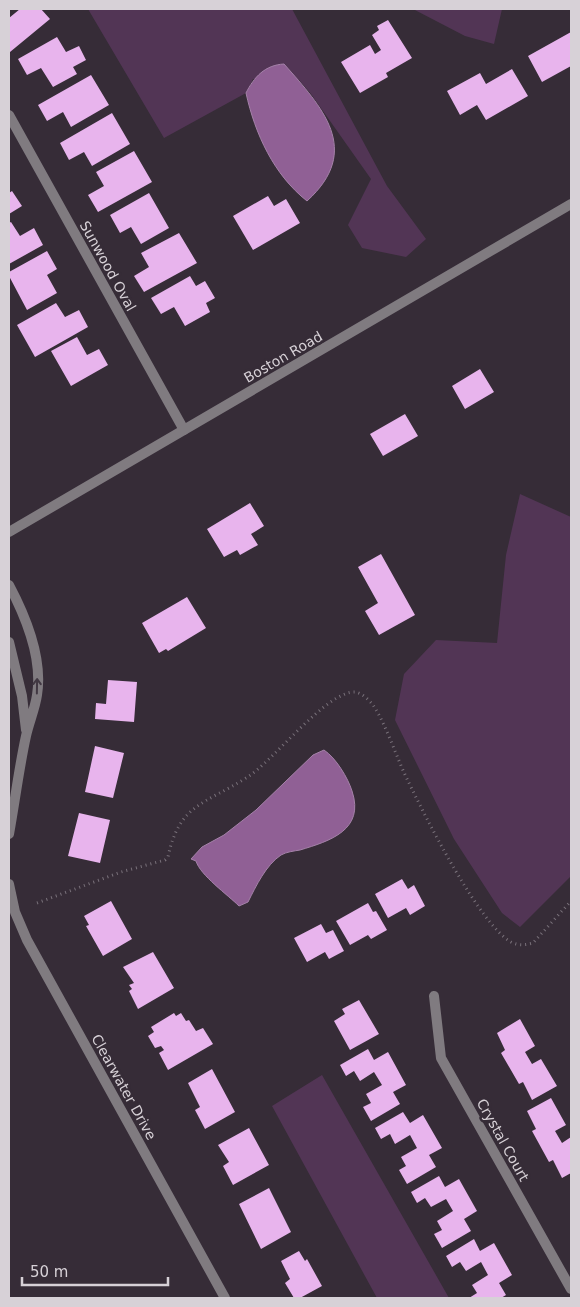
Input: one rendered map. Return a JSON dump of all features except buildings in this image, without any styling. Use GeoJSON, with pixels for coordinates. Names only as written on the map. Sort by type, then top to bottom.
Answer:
{"type":"FeatureCollection","features":[{"type":"Feature","properties":{"kind":"street","name":"Sunwood Oval"},"geometry":{"type":"LineString","coordinates":[[9,115],[184,430]]}},
{"type":"Feature","properties":{"kind":"street","name":"Boston Road"},"geometry":{"type":"LineString","coordinates":[[9,532],[571,204]]}},
{"type":"Feature","properties":{"kind":"street"},"geometry":{"type":"LineString","coordinates":[[9,585],[29,628],[37,669],[38,693],[26,734],[9,834]]}},
{"type":"Feature","properties":{"kind":"street"},"geometry":{"type":"LineString","coordinates":[[9,642],[22,696],[26,734]]}},
{"type":"Feature","properties":{"kind":"street","name":"Clearwater Drive"},"geometry":{"type":"LineString","coordinates":[[9,884],[15,912],[27,940],[225,1298]]}},
{"type":"Feature","properties":{"kind":"street","name":"Crystal Court"},"geometry":{"type":"LineString","coordinates":[[434,996],[441,1058],[571,1289]]}},
{"type":"Feature","properties":{"kind":"path"},"geometry":{"type":"LineString","coordinates":[[37,903],[121,872],[165,860],[168,857],[176,829],[190,811],[256,772],[305,724],[334,701],[354,692],[361,694],[374,707],[408,781],[446,853],[480,906],[510,941],[517,945],[533,943],[571,901]]}},
{"type":"Feature","properties":{"kind":"shaded area"},"geometry":{"type":"Polygon","coordinates":[[[88,9],[292,9],[387,186],[426,239],[406,257],[362,248],[348,225],[371,179],[299,80],[253,79],[246,93],[164,138],[88,9]]]}},
{"type":"Feature","properties":{"kind":"shaded area"},"geometry":{"type":"Polygon","coordinates":[[[413,9],[502,9],[494,44],[465,36],[413,9]]]}},
{"type":"Feature","properties":{"kind":"shaded area"},"geometry":{"type":"Polygon","coordinates":[[[284,64],[312,96],[323,113],[331,130],[334,147],[332,164],[324,182],[307,201],[285,179],[267,153],[255,124],[246,93],[257,77],[266,69],[284,64]]]}},
{"type":"Feature","properties":{"kind":"shaded area"},"geometry":{"type":"Polygon","coordinates":[[[520,494],[571,517],[571,876],[520,927],[502,913],[454,839],[395,720],[404,674],[436,640],[497,643],[506,555],[520,494]]]}},
{"type":"Feature","properties":{"kind":"shaded area"},"geometry":{"type":"Polygon","coordinates":[[[324,750],[333,758],[348,780],[355,804],[354,815],[342,832],[333,838],[281,855],[266,870],[248,902],[239,906],[208,878],[196,861],[191,859],[202,847],[224,835],[256,810],[313,755],[324,750]]]}},
{"type":"Feature","properties":{"kind":"shaded area"},"geometry":{"type":"Polygon","coordinates":[[[322,1075],[449,1298],[377,1298],[272,1106],[322,1075]]]}}]}
